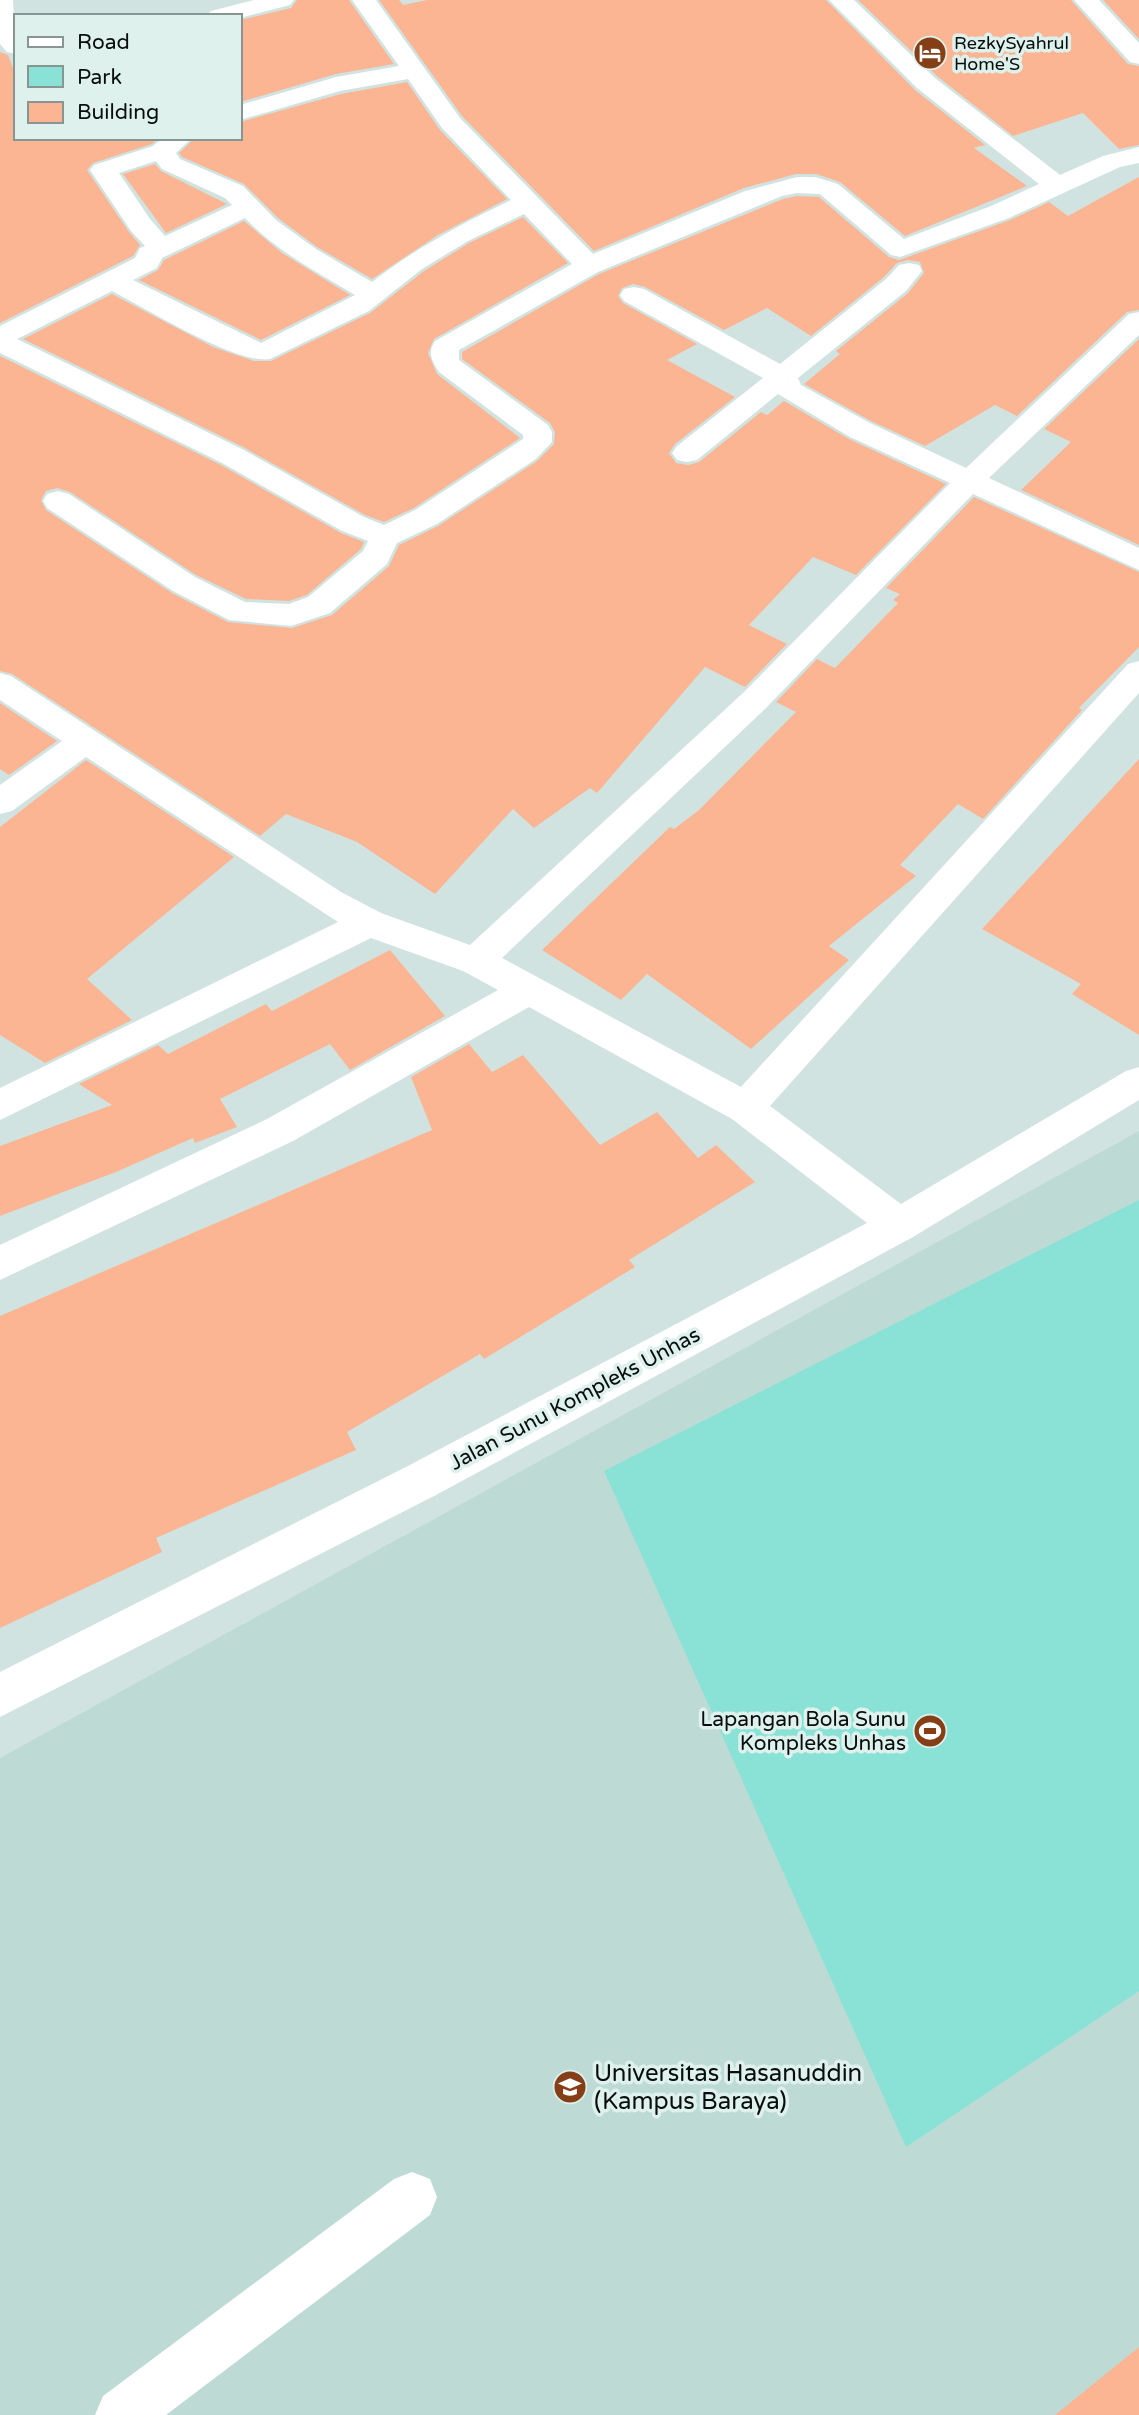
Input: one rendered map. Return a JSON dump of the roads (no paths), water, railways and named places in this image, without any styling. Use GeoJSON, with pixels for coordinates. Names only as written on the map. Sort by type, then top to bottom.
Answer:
{"type":"FeatureCollection","features":[{"type":"Feature","properties":{"kind":"street"},"geometry":{"type":"LineString","coordinates":[[1,0],[0,23],[5,37],[14,45]]}},
{"type":"Feature","properties":{"kind":"street"},"geometry":{"type":"LineString","coordinates":[[227,14],[282,0]]}},
{"type":"Feature","properties":{"kind":"street"},"geometry":{"type":"LineString","coordinates":[[364,0],[451,123],[589,266]]}},
{"type":"Feature","properties":{"kind":"street"},"geometry":{"type":"LineString","coordinates":[[841,0],[926,83],[1056,185]]}},
{"type":"Feature","properties":{"kind":"street"},"geometry":{"type":"LineString","coordinates":[[1086,0],[1139,57]]}},
{"type":"Feature","properties":{"kind":"street"},"geometry":{"type":"LineString","coordinates":[[242,112],[335,84],[413,71]]}},
{"type":"Feature","properties":{"kind":"street"},"geometry":{"type":"LineString","coordinates":[[161,248],[139,223],[118,187],[103,170],[171,145],[171,164],[234,192],[267,226],[307,255],[373,294]]}},
{"type":"Feature","properties":{"kind":"street"},"geometry":{"type":"LineString","coordinates":[[687,453],[896,285],[905,260],[1056,185],[1111,161],[1139,155]]}},
{"type":"Feature","properties":{"kind":"street"},"geometry":{"type":"LineString","coordinates":[[58,501],[184,584],[240,612],[291,615],[319,606],[376,558],[385,537],[426,517],[526,452],[537,442],[538,432],[449,366],[445,359],[445,348],[479,325],[510,311],[589,266],[712,216],[737,203],[808,183],[821,184],[829,189],[905,260]]}},
{"type":"Feature","properties":{"kind":"street"},"geometry":{"type":"LineString","coordinates":[[114,281],[258,352],[284,344],[359,305],[391,278],[440,247],[527,202]]}},
{"type":"Feature","properties":{"kind":"street"},"geometry":{"type":"LineString","coordinates":[[0,340],[148,262],[149,254],[248,207]]}},
{"type":"Feature","properties":{"kind":"street"},"geometry":{"type":"LineString","coordinates":[[634,295],[783,377],[790,391],[860,430],[1139,560]]}},
{"type":"Feature","properties":{"kind":"street"},"geometry":{"type":"LineString","coordinates":[[476,961],[755,700],[969,481],[1139,320]]}},
{"type":"Feature","properties":{"kind":"street"},"geometry":{"type":"LineString","coordinates":[[0,340],[232,456],[353,524],[385,537]]}},
{"type":"Feature","properties":{"kind":"street"},"geometry":{"type":"LineString","coordinates":[[745,1108],[1139,672]]}},
{"type":"Feature","properties":{"kind":"street"},"geometry":{"type":"LineString","coordinates":[[0,684],[83,742],[329,901],[369,923],[476,961],[745,1108],[899,1225]]}},
{"type":"Feature","properties":{"kind":"street"},"geometry":{"type":"LineString","coordinates":[[0,802],[83,742]]}},
{"type":"Feature","properties":{"kind":"street"},"geometry":{"type":"LineString","coordinates":[[0,1105],[369,923]]}},
{"type":"Feature","properties":{"kind":"street"},"geometry":{"type":"LineString","coordinates":[[0,1263],[280,1130],[528,990]]}},
{"type":"Feature","properties":{"kind":"street","name":"Jalan Sunu Kompleks Unhas"},"geometry":{"type":"LineString","coordinates":[[0,1695],[421,1481],[899,1225],[1139,1082]]}},
{"type":"Feature","properties":{"kind":"street"},"geometry":{"type":"LineString","coordinates":[[122,2415],[412,2197]]}},
{"type":"Feature","properties":{"kind":"place","name":"RezkySyahrul Home'S"},"geometry":{"type":"Point","coordinates":[930,53]}},
{"type":"Feature","properties":{"kind":"place","name":"Lapangan Bola Sunu Kompleks Unhas"},"geometry":{"type":"Point","coordinates":[930,1731]}},
{"type":"Feature","properties":{"kind":"place","name":"Universitas Hasanuddin (Kampus Baraya)"},"geometry":{"type":"Point","coordinates":[570,2087]}}]}
